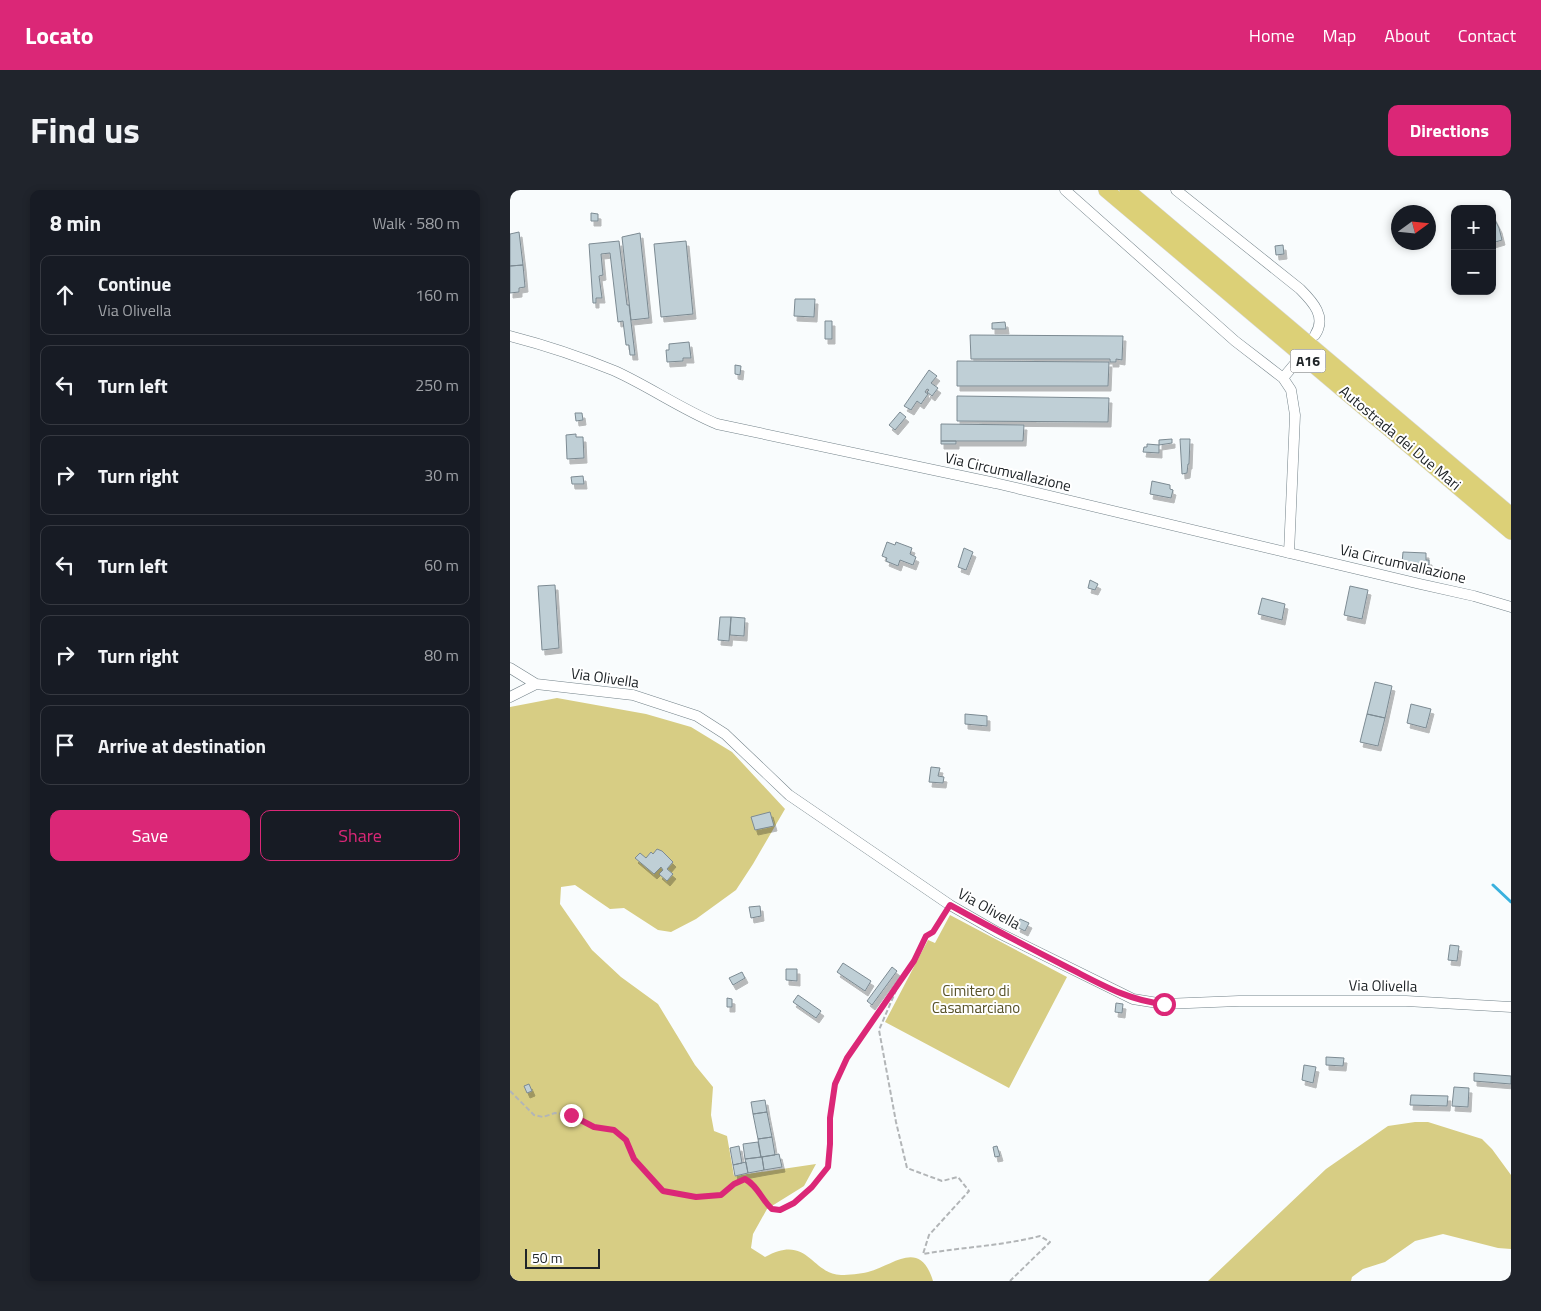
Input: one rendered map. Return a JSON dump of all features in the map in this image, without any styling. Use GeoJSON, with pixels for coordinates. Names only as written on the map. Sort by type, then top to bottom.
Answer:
{"type":"FeatureCollection","features":[{"type":"Feature","properties":{"kind":"highway","name":"Autostrada dei Due Mari"},"geometry":{"type":"LineString","coordinates":[[1106,190],[1511,532]]}},
{"type":"Feature","properties":{"kind":"highway","name":"Autostrada dei Due Mari"},"geometry":{"type":"LineString","coordinates":[[1127,190],[1511,514]]}},
{"type":"Feature","properties":{"kind":"street"},"geometry":{"type":"LineString","coordinates":[[1065,190],[1235,341],[1283,378],[1291,390],[1295,415],[1289,553]]}},
{"type":"Feature","properties":{"kind":"street"},"geometry":{"type":"LineString","coordinates":[[1176,190],[1300,290],[1313,303],[1320,317],[1319,329],[1315,335]]}},
{"type":"Feature","properties":{"kind":"street","name":"Via Circumvallazione"},"geometry":{"type":"LineString","coordinates":[[510,336],[566,353],[616,372],[694,415],[717,424],[995,483],[1474,596],[1511,607]]}},
{"type":"Feature","properties":{"kind":"street"},"geometry":{"type":"LineString","coordinates":[[1283,378],[1298,360]]}},
{"type":"Feature","properties":{"kind":"street","name":"Via Olivella"},"geometry":{"type":"LineString","coordinates":[[510,668],[536,684],[633,695],[697,716],[725,734],[789,795],[950,905],[997,932],[1133,999],[1148,1003],[1164,1004],[1239,1001],[1406,1000],[1511,1007]]}},
{"type":"Feature","properties":{"kind":"street"},"geometry":{"type":"LineString","coordinates":[[510,697],[536,684]]}},
{"type":"Feature","properties":{"kind":"path"},"geometry":{"type":"LineString","coordinates":[[510,1092],[534,1115],[543,1117],[555,1113],[571,1115],[594,1127],[614,1130],[626,1140],[634,1159],[663,1191],[696,1197],[721,1195],[734,1184],[745,1179],[754,1184],[762,1199],[772,1209],[780,1210],[794,1203],[812,1187],[828,1167],[830,1118],[835,1084],[847,1058],[897,988],[914,961],[926,936],[933,932],[950,905]]}},
{"type":"Feature","properties":{"kind":"path"},"geometry":{"type":"LineString","coordinates":[[897,988],[879,1030],[896,1122],[907,1168],[942,1181],[958,1177],[969,1191],[929,1236],[923,1254],[1015,1243],[1040,1236],[1050,1242],[1010,1281]]}},
{"type":"Feature","properties":{"kind":"green space"},"geometry":{"type":"Polygon","coordinates":[[[557,698],[646,714],[691,727],[732,752],[785,809],[736,890],[696,919],[671,932],[658,930],[624,908],[610,909],[575,885],[561,887],[560,904],[592,950],[621,977],[658,1004],[695,1065],[713,1087],[711,1115],[714,1131],[727,1136],[734,1176],[816,1164],[804,1186],[767,1209],[753,1234],[751,1248],[765,1257],[779,1251],[791,1250],[800,1252],[831,1273],[841,1275],[868,1272],[897,1260],[914,1257],[921,1260],[928,1268],[933,1281],[510,1281],[510,707],[557,698]]]}},
{"type":"Feature","properties":{"kind":"green space","name":"Cimitero di Casamarciano"},"geometry":{"type":"Polygon","coordinates":[[[950,915],[1067,977],[1009,1088],[885,1022],[928,940],[935,943],[950,915]]]}},
{"type":"Feature","properties":{"kind":"green space"},"geometry":{"type":"Polygon","coordinates":[[[1428,1122],[1482,1139],[1492,1149],[1511,1175],[1511,1249],[1498,1248],[1443,1234],[1415,1241],[1385,1262],[1363,1269],[1352,1277],[1351,1281],[1208,1281],[1326,1169],[1388,1126],[1428,1122]]]}},
{"type":"Feature","properties":{"kind":"building"},"geometry":{"type":"Polygon","coordinates":[[[591,213],[598,214],[598,221],[591,221],[591,213]]]}},
{"type":"Feature","properties":{"kind":"building"},"geometry":{"type":"Polygon","coordinates":[[[1496,222],[1499,228],[1502,240],[1496,242],[1496,222]]]}},
{"type":"Feature","properties":{"kind":"building"},"geometry":{"type":"Polygon","coordinates":[[[519,232],[523,265],[510,266],[510,234],[519,232]]]}},
{"type":"Feature","properties":{"kind":"building"},"geometry":{"type":"Polygon","coordinates":[[[640,233],[649,318],[631,320],[622,237],[640,233]]]}},
{"type":"Feature","properties":{"kind":"building"},"geometry":{"type":"Polygon","coordinates":[[[619,241],[635,355],[630,355],[629,345],[626,345],[623,321],[618,322],[610,253],[601,254],[603,275],[599,276],[602,298],[596,298],[596,303],[593,303],[589,244],[619,241]]]}},
{"type":"Feature","properties":{"kind":"building"},"geometry":{"type":"Polygon","coordinates":[[[686,241],[693,314],[661,317],[654,244],[686,241]]]}},
{"type":"Feature","properties":{"kind":"building"},"geometry":{"type":"Polygon","coordinates":[[[1283,245],[1284,254],[1276,255],[1275,246],[1283,245]]]}},
{"type":"Feature","properties":{"kind":"building"},"geometry":{"type":"Polygon","coordinates":[[[523,265],[525,287],[519,288],[519,292],[510,293],[510,266],[523,265]]]}},
{"type":"Feature","properties":{"kind":"building"},"geometry":{"type":"Polygon","coordinates":[[[795,299],[815,299],[814,317],[794,316],[795,299]]]}},
{"type":"Feature","properties":{"kind":"building"},"geometry":{"type":"Polygon","coordinates":[[[825,321],[832,321],[832,339],[825,339],[825,321]]]}},
{"type":"Feature","properties":{"kind":"building"},"geometry":{"type":"Polygon","coordinates":[[[1005,322],[1006,329],[992,329],[992,323],[1005,322]]]}},
{"type":"Feature","properties":{"kind":"building"},"geometry":{"type":"Polygon","coordinates":[[[970,335],[1123,336],[1122,360],[1116,359],[1116,362],[1110,362],[1110,359],[971,359],[970,335]]]}},
{"type":"Feature","properties":{"kind":"building"},"geometry":{"type":"Polygon","coordinates":[[[689,342],[691,358],[683,358],[683,361],[667,362],[666,350],[669,350],[669,344],[689,342]]]}},
{"type":"Feature","properties":{"kind":"building"},"geometry":{"type":"Polygon","coordinates":[[[957,361],[1109,362],[1108,386],[957,386],[957,361]]]}},
{"type":"Feature","properties":{"kind":"building"},"geometry":{"type":"Polygon","coordinates":[[[735,365],[741,366],[740,375],[735,374],[735,365]]]}},
{"type":"Feature","properties":{"kind":"building"},"geometry":{"type":"Polygon","coordinates":[[[929,370],[937,376],[931,383],[938,388],[932,396],[927,392],[929,390],[927,389],[925,392],[928,394],[921,404],[917,401],[911,410],[904,406],[929,370]]]}},
{"type":"Feature","properties":{"kind":"building"},"geometry":{"type":"Polygon","coordinates":[[[957,396],[1109,398],[1108,422],[957,421],[957,396]]]}},
{"type":"Feature","properties":{"kind":"building"},"geometry":{"type":"Polygon","coordinates":[[[900,412],[906,417],[895,430],[889,425],[900,412]]]}},
{"type":"Feature","properties":{"kind":"building"},"geometry":{"type":"Polygon","coordinates":[[[575,413],[582,413],[583,420],[576,421],[575,413]]]}},
{"type":"Feature","properties":{"kind":"building"},"geometry":{"type":"Polygon","coordinates":[[[941,424],[1024,425],[1023,441],[941,441],[941,424]]]}},
{"type":"Feature","properties":{"kind":"building"},"geometry":{"type":"Polygon","coordinates":[[[576,434],[576,437],[583,437],[584,458],[567,459],[566,435],[576,434]]]}},
{"type":"Feature","properties":{"kind":"building"},"geometry":{"type":"Polygon","coordinates":[[[1172,439],[1172,443],[1159,445],[1159,440],[1172,439]]]}},
{"type":"Feature","properties":{"kind":"building"},"geometry":{"type":"Polygon","coordinates":[[[1180,439],[1190,439],[1187,473],[1182,474],[1180,439]]]}},
{"type":"Feature","properties":{"kind":"building"},"geometry":{"type":"Polygon","coordinates":[[[941,441],[956,441],[956,444],[941,444],[941,441]]]}},
{"type":"Feature","properties":{"kind":"building"},"geometry":{"type":"Polygon","coordinates":[[[1147,444],[1159,445],[1159,453],[1143,452],[1147,444]]]}},
{"type":"Feature","properties":{"kind":"building"},"geometry":{"type":"Polygon","coordinates":[[[583,476],[584,484],[572,484],[571,477],[583,476]]]}},
{"type":"Feature","properties":{"kind":"building"},"geometry":{"type":"Polygon","coordinates":[[[1152,481],[1170,485],[1170,489],[1173,490],[1171,498],[1150,494],[1152,481]]]}},
{"type":"Feature","properties":{"kind":"building"},"geometry":{"type":"Polygon","coordinates":[[[887,542],[895,545],[896,542],[912,548],[910,554],[916,557],[913,565],[900,560],[898,566],[886,561],[887,558],[882,556],[887,542]]]}},
{"type":"Feature","properties":{"kind":"building"},"geometry":{"type":"Polygon","coordinates":[[[964,548],[973,552],[966,570],[958,567],[964,548]]]}},
{"type":"Feature","properties":{"kind":"building"},"geometry":{"type":"Polygon","coordinates":[[[1403,552],[1426,553],[1426,560],[1429,560],[1429,565],[1402,563],[1403,552]]]}},
{"type":"Feature","properties":{"kind":"building"},"geometry":{"type":"Polygon","coordinates":[[[1090,580],[1098,584],[1095,590],[1088,588],[1090,580]]]}},
{"type":"Feature","properties":{"kind":"building"},"geometry":{"type":"Polygon","coordinates":[[[555,585],[559,648],[542,650],[538,586],[555,585]]]}},
{"type":"Feature","properties":{"kind":"building"},"geometry":{"type":"Polygon","coordinates":[[[1350,586],[1368,590],[1362,619],[1344,615],[1350,586]]]}},
{"type":"Feature","properties":{"kind":"building"},"geometry":{"type":"Polygon","coordinates":[[[1262,598],[1285,604],[1282,620],[1258,614],[1262,598]]]}},
{"type":"Feature","properties":{"kind":"building"},"geometry":{"type":"Polygon","coordinates":[[[720,617],[731,617],[729,641],[718,640],[720,617]]]}},
{"type":"Feature","properties":{"kind":"building"},"geometry":{"type":"Polygon","coordinates":[[[731,617],[745,618],[744,636],[730,635],[731,617]]]}},
{"type":"Feature","properties":{"kind":"building"},"geometry":{"type":"Polygon","coordinates":[[[1375,682],[1392,686],[1385,718],[1367,714],[1375,682]]]}},
{"type":"Feature","properties":{"kind":"building"},"geometry":{"type":"Polygon","coordinates":[[[1411,704],[1431,709],[1426,728],[1407,723],[1411,704]]]}},
{"type":"Feature","properties":{"kind":"building"},"geometry":{"type":"Polygon","coordinates":[[[965,714],[987,716],[987,726],[965,724],[965,714]]]}},
{"type":"Feature","properties":{"kind":"building"},"geometry":{"type":"Polygon","coordinates":[[[1367,714],[1385,718],[1378,746],[1360,742],[1367,714]]]}},
{"type":"Feature","properties":{"kind":"building"},"geometry":{"type":"Polygon","coordinates":[[[931,767],[940,768],[938,776],[944,777],[943,783],[929,782],[931,767]]]}},
{"type":"Feature","properties":{"kind":"building"},"geometry":{"type":"Polygon","coordinates":[[[770,812],[774,826],[755,830],[751,817],[770,812]]]}},
{"type":"Feature","properties":{"kind":"building"},"geometry":{"type":"Polygon","coordinates":[[[657,849],[662,851],[673,862],[667,869],[673,874],[667,881],[659,874],[663,870],[661,867],[654,874],[635,858],[640,853],[646,858],[657,849]]]}},
{"type":"Feature","properties":{"kind":"building"},"geometry":{"type":"Polygon","coordinates":[[[760,906],[761,916],[751,918],[749,907],[760,906]]]}},
{"type":"Feature","properties":{"kind":"building"},"geometry":{"type":"Polygon","coordinates":[[[1020,919],[1029,923],[1025,931],[1017,927],[1020,919]]]}},
{"type":"Feature","properties":{"kind":"building"},"geometry":{"type":"Polygon","coordinates":[[[1450,945],[1459,946],[1457,961],[1448,960],[1450,945]]]}},
{"type":"Feature","properties":{"kind":"building"},"geometry":{"type":"Polygon","coordinates":[[[843,963],[871,981],[865,991],[837,972],[843,963]]]}},
{"type":"Feature","properties":{"kind":"building"},"geometry":{"type":"Polygon","coordinates":[[[892,967],[897,971],[872,1005],[867,1001],[892,967]]]}},
{"type":"Feature","properties":{"kind":"building"},"geometry":{"type":"Polygon","coordinates":[[[786,969],[797,969],[797,981],[786,980],[786,969]]]}},
{"type":"Feature","properties":{"kind":"building"},"geometry":{"type":"Polygon","coordinates":[[[742,972],[745,978],[733,985],[729,978],[742,972]]]}},
{"type":"Feature","properties":{"kind":"building"},"geometry":{"type":"Polygon","coordinates":[[[798,995],[821,1011],[816,1018],[793,1002],[798,995]]]}},
{"type":"Feature","properties":{"kind":"building"},"geometry":{"type":"Polygon","coordinates":[[[727,998],[732,999],[732,1007],[727,1007],[727,998]]]}},
{"type":"Feature","properties":{"kind":"building"},"geometry":{"type":"Polygon","coordinates":[[[1116,1003],[1123,1004],[1122,1013],[1115,1012],[1116,1003]]]}},
{"type":"Feature","properties":{"kind":"building"},"geometry":{"type":"Polygon","coordinates":[[[1326,1057],[1344,1058],[1343,1066],[1326,1065],[1326,1057]]]}},
{"type":"Feature","properties":{"kind":"building"},"geometry":{"type":"Polygon","coordinates":[[[1304,1065],[1316,1067],[1313,1083],[1302,1080],[1304,1065]]]}},
{"type":"Feature","properties":{"kind":"building"},"geometry":{"type":"Polygon","coordinates":[[[1474,1073],[1511,1076],[1511,1084],[1474,1081],[1474,1073]]]}},
{"type":"Feature","properties":{"kind":"building"},"geometry":{"type":"Polygon","coordinates":[[[529,1084],[532,1091],[527,1093],[524,1086],[529,1084]]]}},
{"type":"Feature","properties":{"kind":"building"},"geometry":{"type":"Polygon","coordinates":[[[1454,1087],[1469,1088],[1468,1107],[1452,1106],[1454,1087]]]}},
{"type":"Feature","properties":{"kind":"building"},"geometry":{"type":"Polygon","coordinates":[[[1411,1095],[1448,1096],[1447,1106],[1410,1105],[1411,1095]]]}},
{"type":"Feature","properties":{"kind":"building"},"geometry":{"type":"Polygon","coordinates":[[[765,1100],[767,1112],[753,1114],[751,1102],[765,1100]]]}},
{"type":"Feature","properties":{"kind":"building"},"geometry":{"type":"Polygon","coordinates":[[[767,1112],[772,1137],[758,1139],[753,1114],[767,1112]]]}},
{"type":"Feature","properties":{"kind":"building"},"geometry":{"type":"Polygon","coordinates":[[[772,1137],[775,1155],[761,1157],[758,1139],[772,1137]]]}},
{"type":"Feature","properties":{"kind":"building"},"geometry":{"type":"Polygon","coordinates":[[[758,1142],[761,1157],[745,1159],[743,1144],[758,1142]]]}},
{"type":"Feature","properties":{"kind":"building"},"geometry":{"type":"Polygon","coordinates":[[[739,1146],[742,1163],[733,1165],[730,1148],[739,1146]]]}},
{"type":"Feature","properties":{"kind":"building"},"geometry":{"type":"Polygon","coordinates":[[[997,1146],[1000,1156],[995,1157],[993,1147],[997,1146]]]}},
{"type":"Feature","properties":{"kind":"building"},"geometry":{"type":"Polygon","coordinates":[[[779,1154],[782,1167],[764,1170],[762,1157],[779,1154]]]}},
{"type":"Feature","properties":{"kind":"building"},"geometry":{"type":"Polygon","coordinates":[[[762,1157],[764,1170],[748,1173],[745,1159],[762,1157]]]}},
{"type":"Feature","properties":{"kind":"building"},"geometry":{"type":"Polygon","coordinates":[[[746,1162],[748,1173],[735,1176],[733,1165],[746,1162]]]}},
{"type":"Feature","properties":{"kind":"waterway"},"geometry":{"type":"LineString","coordinates":[[1493,885],[1511,902]]}},
{"type":"Feature","properties":{"kind":"route"},"geometry":{"type":"LineString","coordinates":[[571,1115],[594,1127],[614,1130],[626,1140],[634,1159],[663,1191],[696,1197],[721,1195],[734,1184],[745,1179],[754,1184],[762,1199],[772,1209],[780,1210],[794,1203],[812,1187],[828,1167],[830,1118],[835,1084],[847,1058],[897,988],[914,961],[926,936],[933,932],[950,905],[997,932],[1108,988],[1133,999],[1148,1003],[1164,1004]]}}]}
